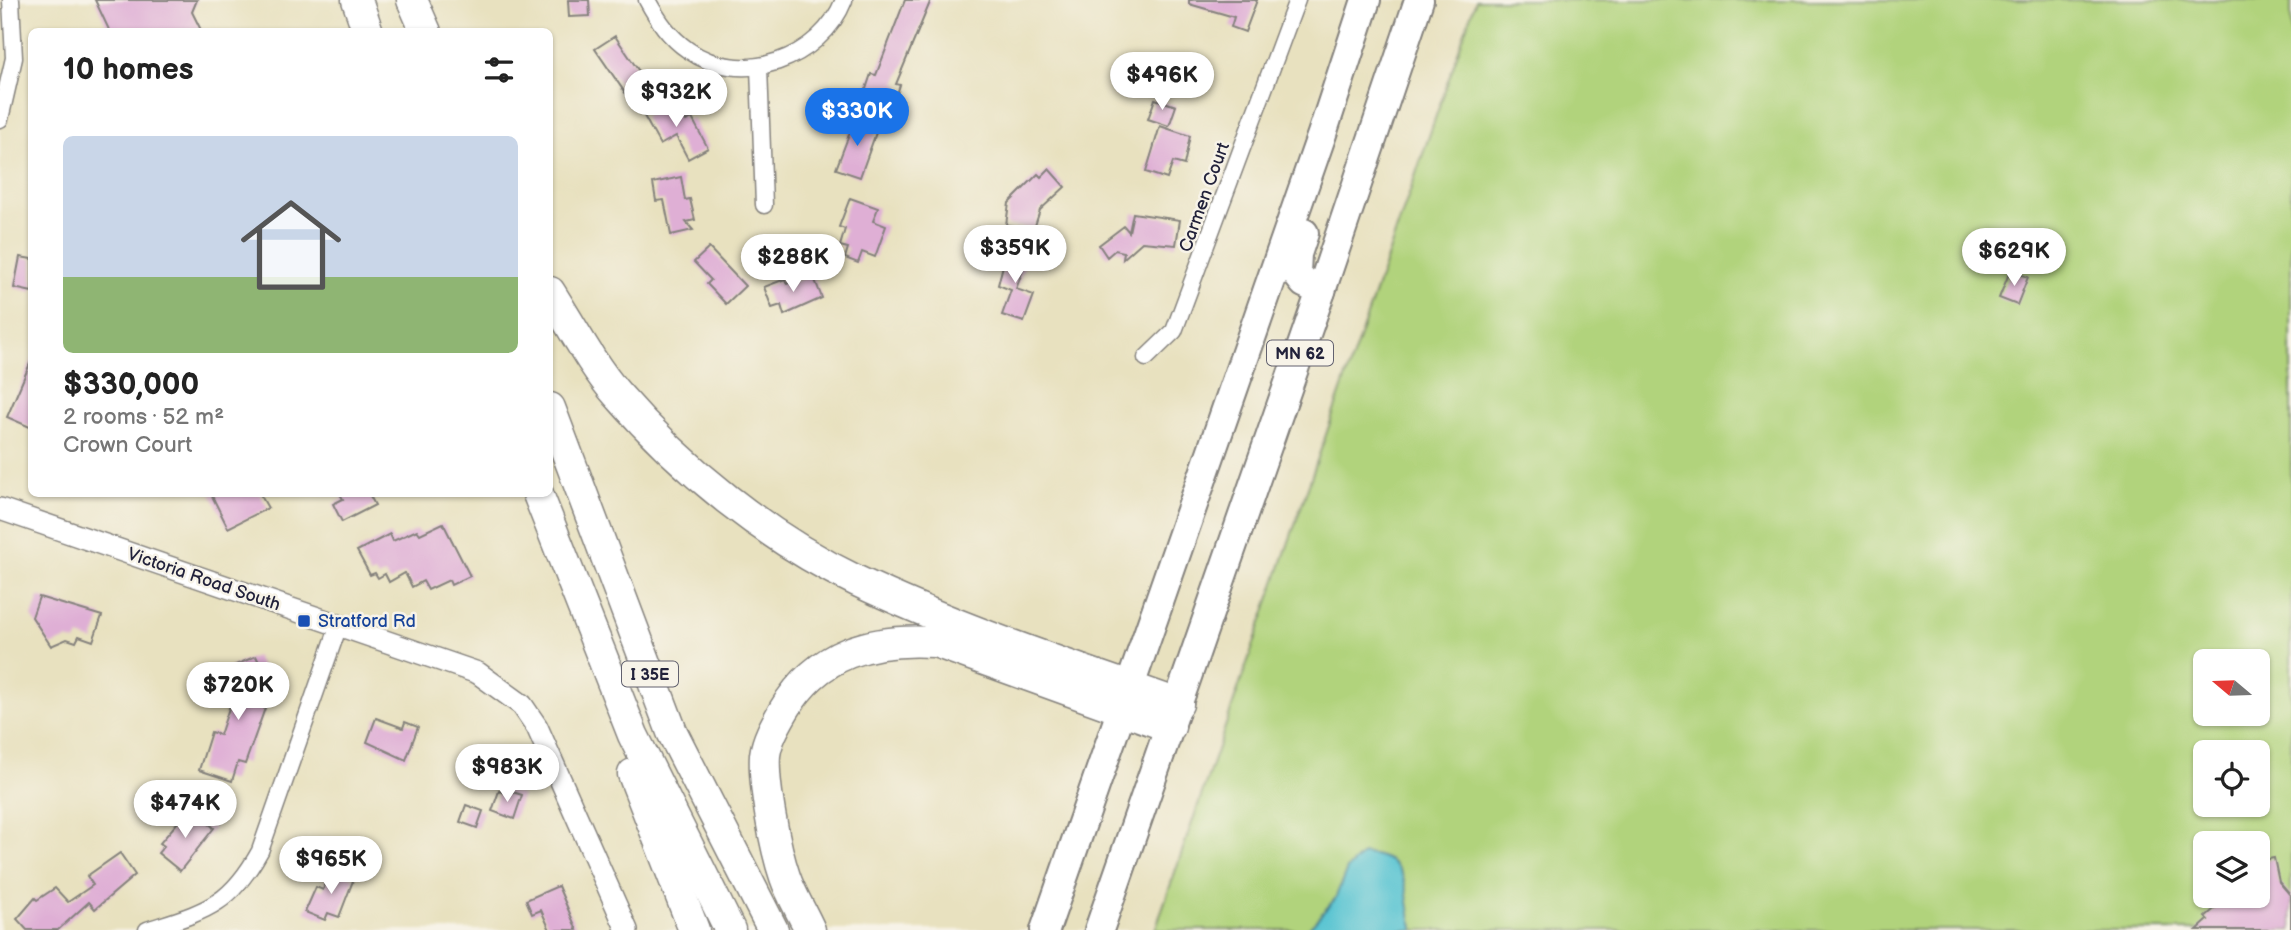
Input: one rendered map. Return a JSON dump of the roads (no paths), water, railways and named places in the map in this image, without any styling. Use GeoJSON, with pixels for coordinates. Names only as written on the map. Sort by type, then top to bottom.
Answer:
{"type":"FeatureCollection","features":[{"type":"Feature","properties":{"kind":"highway"},"geometry":{"type":"LineString","coordinates":[[357,0],[367,28]]}},
{"type":"Feature","properties":{"kind":"highway"},"geometry":{"type":"LineString","coordinates":[[394,0],[404,28]]}},
{"type":"Feature","properties":{"kind":"highway"},"geometry":{"type":"LineString","coordinates":[[412,0],[424,28]]}},
{"type":"Feature","properties":{"kind":"highway","name":"MN 62"},"geometry":{"type":"LineString","coordinates":[[1045,930],[1322,134],[1366,0]]}},
{"type":"Feature","properties":{"kind":"highway"},"geometry":{"type":"LineString","coordinates":[[1321,291],[1298,278],[1297,254],[1342,120],[1376,0]]}},
{"type":"Feature","properties":{"kind":"highway"},"geometry":{"type":"LineString","coordinates":[[1377,116],[1408,0]]}},
{"type":"Feature","properties":{"kind":"highway","name":"MN 62"},"geometry":{"type":"LineString","coordinates":[[1099,930],[1419,0]]}},
{"type":"Feature","properties":{"kind":"highway"},"geometry":{"type":"LineString","coordinates":[[553,297],[615,392],[680,459],[764,526],[856,580],[1126,699]]}},
{"type":"Feature","properties":{"kind":"highway","name":"I 35E"},"geometry":{"type":"LineString","coordinates":[[553,416],[672,732],[773,930]]}},
{"type":"Feature","properties":{"kind":"highway","name":"I 35E"},"geometry":{"type":"LineString","coordinates":[[539,497],[633,735],[730,930]]}},
{"type":"Feature","properties":{"kind":"highway"},"geometry":{"type":"LineString","coordinates":[[559,551],[602,696],[694,930]]}},
{"type":"Feature","properties":{"kind":"highway"},"geometry":{"type":"LineString","coordinates":[[810,930],[784,876],[767,791],[765,754],[773,729],[793,695],[822,667],[858,648],[897,640],[936,642],[1174,716]]}},
{"type":"Feature","properties":{"kind":"street"},"geometry":{"type":"LineString","coordinates":[[0,119],[14,58],[11,0]]}},
{"type":"Feature","properties":{"kind":"street"},"geometry":{"type":"LineString","coordinates":[[648,0],[662,26],[688,51],[722,65],[758,67],[801,53],[836,21],[844,0]]}},
{"type":"Feature","properties":{"kind":"street","name":"Carmen Court"},"geometry":{"type":"LineString","coordinates":[[1146,358],[1174,331],[1297,0]]}},
{"type":"Feature","properties":{"kind":"street"},"geometry":{"type":"LineString","coordinates":[[758,67],[764,205]]}},
{"type":"Feature","properties":{"kind":"street","name":"Victoria Road South"},"geometry":{"type":"LineString","coordinates":[[0,509],[478,673],[522,705],[537,727],[627,930]]}},
{"type":"Feature","properties":{"kind":"street"},"geometry":{"type":"LineString","coordinates":[[147,930],[209,910],[246,877],[260,851],[339,625]]}},
{"type":"Feature","properties":{"kind":"water"},"geometry":{"type":"Polygon","coordinates":[[[1363,854],[1380,856],[1392,862],[1399,870],[1407,892],[1414,930],[1307,930],[1335,899],[1347,869],[1363,854]]]}},
{"type":"Feature","properties":{"kind":"place","name":"Stratford Rd"},"geometry":{"type":"Point","coordinates":[304,621]}}]}
